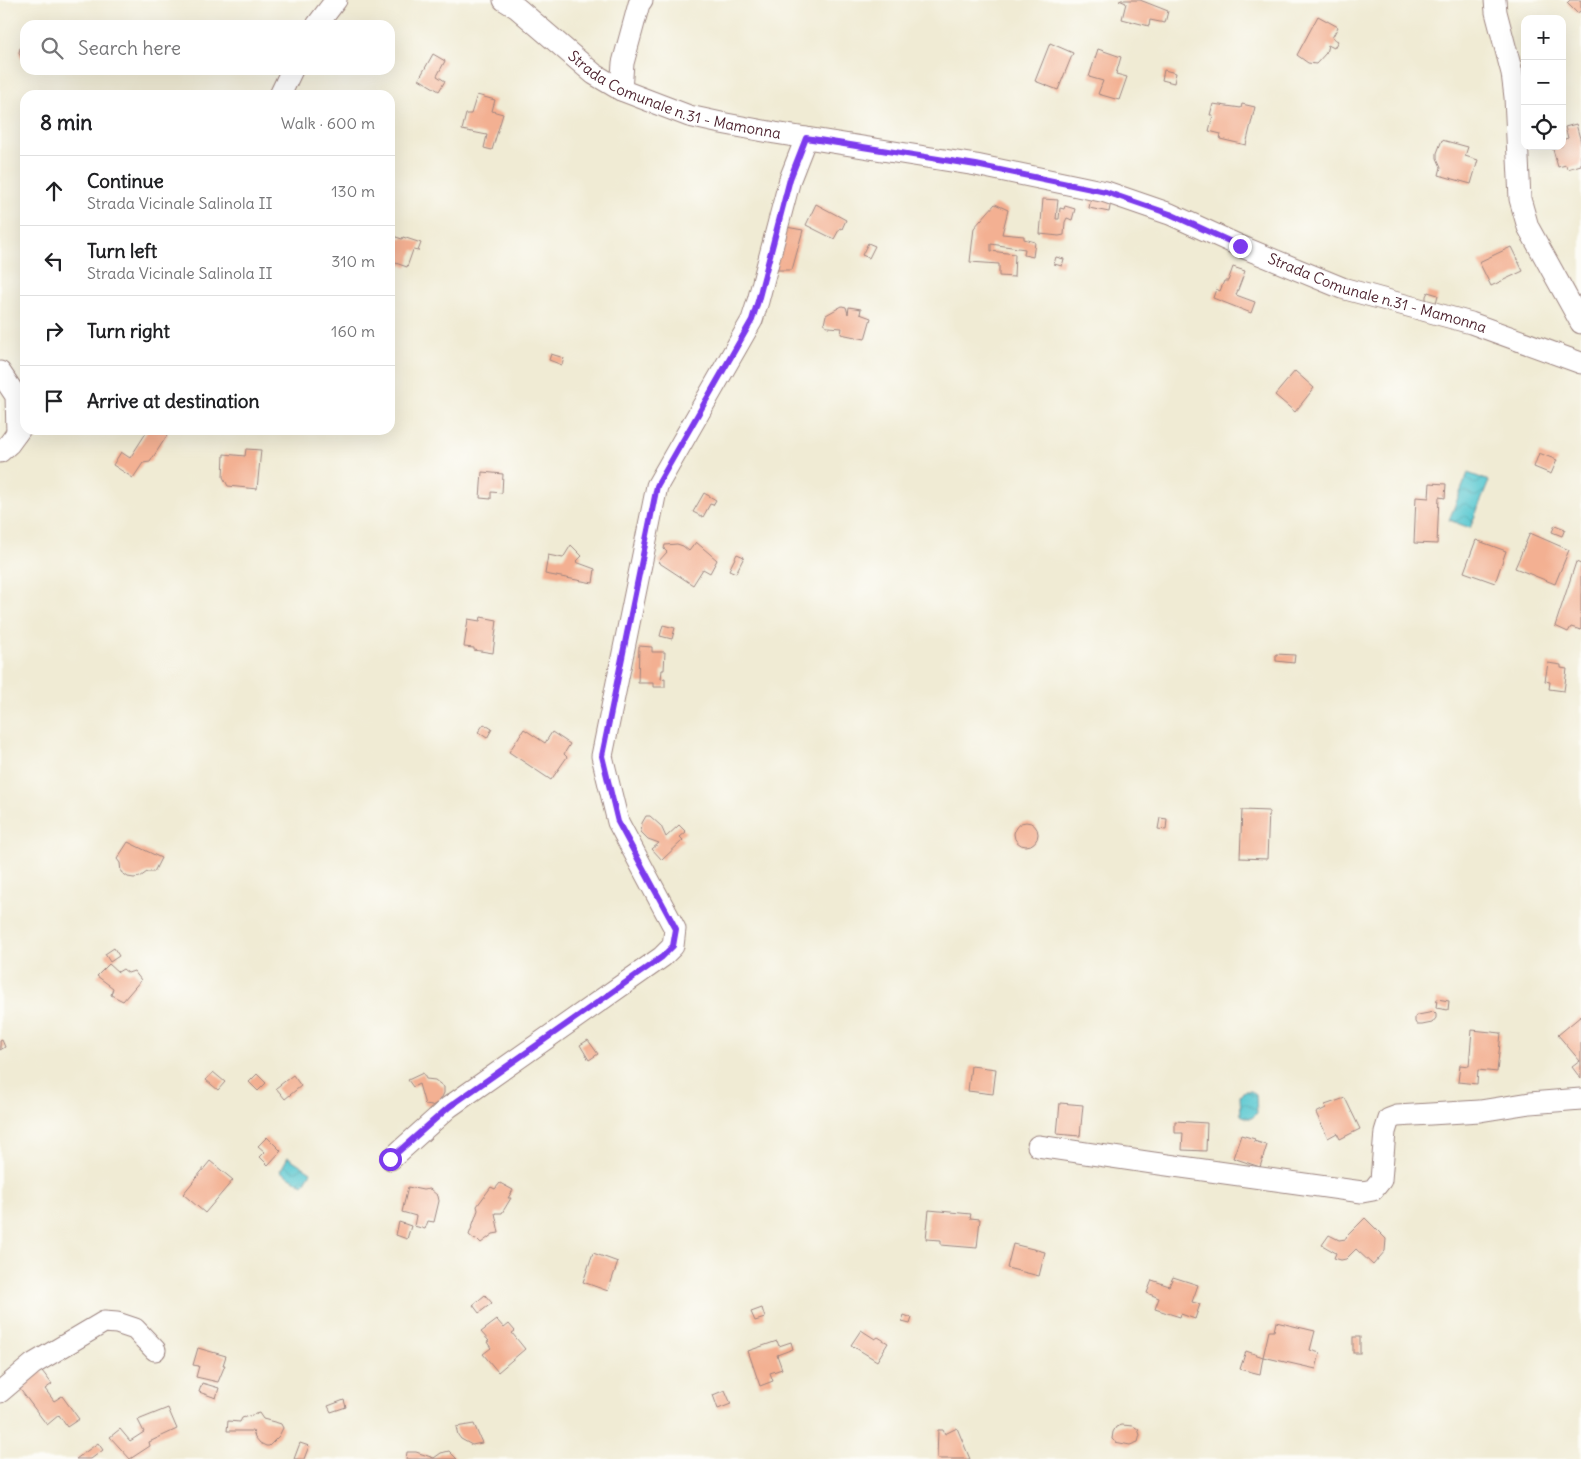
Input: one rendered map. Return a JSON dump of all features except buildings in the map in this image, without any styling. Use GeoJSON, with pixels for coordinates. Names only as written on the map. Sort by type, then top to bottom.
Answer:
{"type":"FeatureCollection","features":[{"type":"Feature","properties":{"kind":"street"},"geometry":{"type":"LineString","coordinates":[[321,20],[336,0]]}},
{"type":"Feature","properties":{"kind":"street","name":"Strada Comunale n.31 - Mamonna"},"geometry":{"type":"LineString","coordinates":[[504,0],[518,8],[594,74],[621,90],[689,116],[806,138],[976,165],[1106,192],[1170,214],[1240,246],[1342,288],[1471,323],[1581,363]]}},
{"type":"Feature","properties":{"kind":"street"},"geometry":{"type":"LineString","coordinates":[[621,90],[623,63],[639,4],[642,0]]}},
{"type":"Feature","properties":{"kind":"street"},"geometry":{"type":"LineString","coordinates":[[1495,0],[1496,12],[1512,73],[1520,199],[1528,227],[1581,323]]}},
{"type":"Feature","properties":{"kind":"street"},"geometry":{"type":"LineString","coordinates":[[282,90],[290,75]]}},
{"type":"Feature","properties":{"kind":"street"},"geometry":{"type":"LineString","coordinates":[[390,1159],[449,1107],[662,957],[673,946],[676,929],[618,822],[602,756],[657,486],[752,320],[790,179],[806,138]]}},
{"type":"Feature","properties":{"kind":"street"},"geometry":{"type":"LineString","coordinates":[[0,372],[16,396],[20,421]]}},
{"type":"Feature","properties":{"kind":"street"},"geometry":{"type":"LineString","coordinates":[[0,452],[9,444],[20,428]]}},
{"type":"Feature","properties":{"kind":"street"},"geometry":{"type":"LineString","coordinates":[[1038,1146],[1153,1164],[1362,1192],[1374,1190],[1381,1180],[1385,1132],[1389,1120],[1397,1116],[1480,1111],[1530,1103],[1581,1099]]}},
{"type":"Feature","properties":{"kind":"street"},"geometry":{"type":"LineString","coordinates":[[0,1392],[33,1364],[104,1322],[117,1323],[135,1329],[155,1350]]}},
{"type":"Feature","properties":{"kind":"water"},"geometry":{"type":"Polygon","coordinates":[[[1468,473],[1489,481],[1470,528],[1449,520],[1468,473]]]}},
{"type":"Feature","properties":{"kind":"water"},"geometry":{"type":"Polygon","coordinates":[[[1244,1091],[1251,1091],[1256,1095],[1257,1113],[1252,1118],[1246,1118],[1241,1115],[1240,1096],[1244,1091]]]}},
{"type":"Feature","properties":{"kind":"water"},"geometry":{"type":"Polygon","coordinates":[[[288,1157],[311,1172],[303,1185],[280,1171],[288,1157]]]}},
{"type":"Feature","properties":{"kind":"route"},"geometry":{"type":"LineString","coordinates":[[390,1159],[449,1107],[662,957],[673,946],[676,929],[618,822],[602,756],[657,486],[752,320],[790,179],[806,138],[976,165],[1106,192],[1170,214],[1240,246]]}}]}
